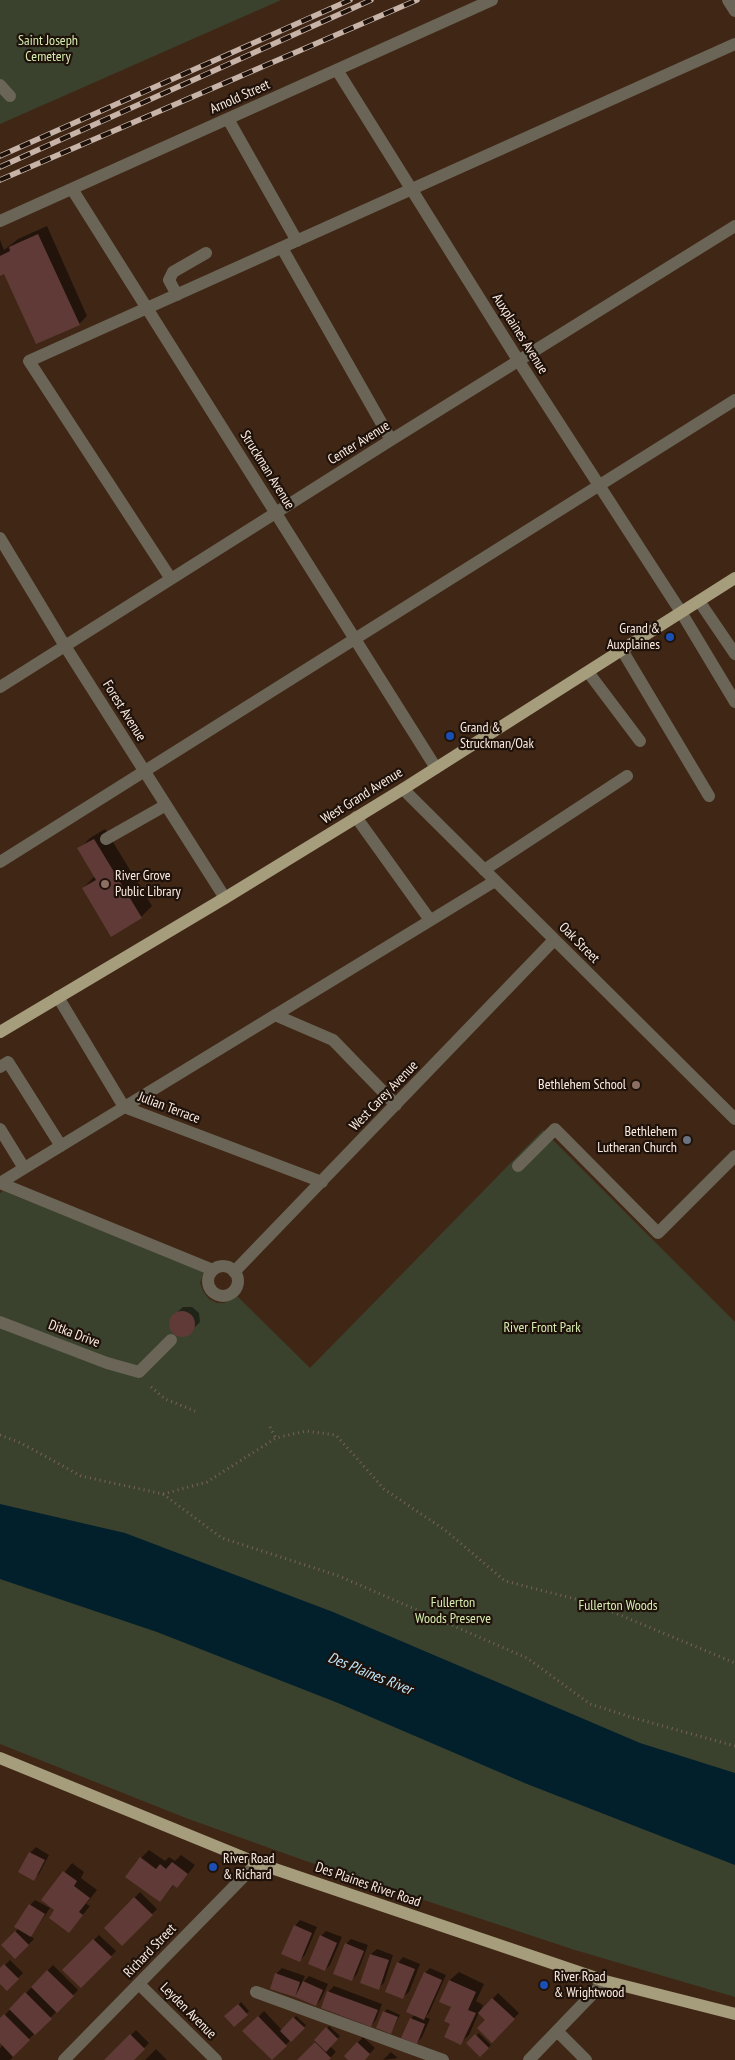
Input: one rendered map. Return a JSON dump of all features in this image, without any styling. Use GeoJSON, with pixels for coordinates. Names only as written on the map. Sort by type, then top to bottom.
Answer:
{"type":"FeatureCollection","features":[{"type":"Feature","properties":{"kind":"main road","name":"West Grand Avenue"},"geometry":{"type":"LineString","coordinates":[[0,1032],[403,789],[735,578]]}},
{"type":"Feature","properties":{"kind":"main road","name":"Des Plaines River Road"},"geometry":{"type":"LineString","coordinates":[[0,1758],[257,1863],[605,1981],[735,2014]]}},
{"type":"Feature","properties":{"kind":"street","name":"Arnold Street"},"geometry":{"type":"LineString","coordinates":[[0,221],[492,0]]}},
{"type":"Feature","properties":{"kind":"street"},"geometry":{"type":"LineString","coordinates":[[728,0],[735,11]]}},
{"type":"Feature","properties":{"kind":"street"},"geometry":{"type":"LineString","coordinates":[[171,579],[29,361],[735,44]]}},
{"type":"Feature","properties":{"kind":"street","name":"Auxplaines Avenue"},"geometry":{"type":"LineString","coordinates":[[337,70],[518,360],[681,612],[735,702]]}},
{"type":"Feature","properties":{"kind":"street"},"geometry":{"type":"LineString","coordinates":[[0,85],[10,96]]}},
{"type":"Feature","properties":{"kind":"street"},"geometry":{"type":"LineString","coordinates":[[228,119],[297,241]]}},
{"type":"Feature","properties":{"kind":"street","name":"Struckman Avenue"},"geometry":{"type":"LineString","coordinates":[[72,188],[436,768]]}},
{"type":"Feature","properties":{"kind":"street","name":"Center Avenue"},"geometry":{"type":"LineString","coordinates":[[0,687],[518,360],[735,226]]}},
{"type":"Feature","properties":{"kind":"street"},"geometry":{"type":"LineString","coordinates":[[282,248],[391,440]]}},
{"type":"Feature","properties":{"kind":"street"},"geometry":{"type":"LineString","coordinates":[[177,295],[169,280],[173,272],[206,253]]}},
{"type":"Feature","properties":{"kind":"street"},"geometry":{"type":"LineString","coordinates":[[0,862],[735,400]]}},
{"type":"Feature","properties":{"kind":"street","name":"Forest Avenue"},"geometry":{"type":"LineString","coordinates":[[0,538],[225,898]]}},
{"type":"Feature","properties":{"kind":"street"},"geometry":{"type":"LineString","coordinates":[[699,601],[735,654]]}},
{"type":"Feature","properties":{"kind":"street"},"geometry":{"type":"LineString","coordinates":[[622,650],[709,796]]}},
{"type":"Feature","properties":{"kind":"street"},"geometry":{"type":"LineString","coordinates":[[588,672],[640,741]]}},
{"type":"Feature","properties":{"kind":"street"},"geometry":{"type":"LineString","coordinates":[[484,870],[627,776]]}},
{"type":"Feature","properties":{"kind":"street","name":"Oak Street"},"geometry":{"type":"LineString","coordinates":[[403,789],[735,1119]]}},
{"type":"Feature","properties":{"kind":"street"},"geometry":{"type":"LineString","coordinates":[[106,839],[166,805]]}},
{"type":"Feature","properties":{"kind":"street"},"geometry":{"type":"LineString","coordinates":[[356,817],[430,920]]}},
{"type":"Feature","properties":{"kind":"street"},"geometry":{"type":"LineString","coordinates":[[0,1183],[495,881]]}},
{"type":"Feature","properties":{"kind":"street","name":"West Carey Avenue"},"geometry":{"type":"LineString","coordinates":[[234,1272],[554,940]]}},
{"type":"Feature","properties":{"kind":"street","name":"Julian Terrace"},"geometry":{"type":"LineString","coordinates":[[58,997],[124,1107],[322,1182]]}},
{"type":"Feature","properties":{"kind":"street"},"geometry":{"type":"LineString","coordinates":[[275,1015],[333,1040],[396,1105]]}},
{"type":"Feature","properties":{"kind":"street"},"geometry":{"type":"LineString","coordinates":[[0,1067],[8,1062],[61,1146]]}},
{"type":"Feature","properties":{"kind":"street"},"geometry":{"type":"LineString","coordinates":[[0,1129],[24,1168]]}},
{"type":"Feature","properties":{"kind":"street"},"geometry":{"type":"LineString","coordinates":[[518,1166],[555,1129],[658,1233],[735,1156]]}},
{"type":"Feature","properties":{"kind":"street"},"geometry":{"type":"LineString","coordinates":[[0,1183],[213,1270]]}},
{"type":"Feature","properties":{"kind":"street"},"geometry":{"type":"LineString","coordinates":[[226,1266],[234,1272],[238,1281],[232,1293],[222,1296],[217,1295],[210,1288],[208,1279],[213,1270],[226,1266]]}},
{"type":"Feature","properties":{"kind":"street","name":"Ditka Drive"},"geometry":{"type":"LineString","coordinates":[[0,1322],[107,1363],[139,1372],[171,1340]]}},
{"type":"Feature","properties":{"kind":"street","name":"Richard Street"},"geometry":{"type":"LineString","coordinates":[[64,2060],[257,1863]]}},
{"type":"Feature","properties":{"kind":"street"},"geometry":{"type":"LineString","coordinates":[[528,2060],[605,1981]]}},
{"type":"Feature","properties":{"kind":"street","name":"Leyden Avenue"},"geometry":{"type":"LineString","coordinates":[[139,1984],[216,2060]]}},
{"type":"Feature","properties":{"kind":"street"},"geometry":{"type":"LineString","coordinates":[[256,1992],[443,2060]]}},
{"type":"Feature","properties":{"kind":"street"},"geometry":{"type":"LineString","coordinates":[[556,2031],[586,2060]]}},
{"type":"Feature","properties":{"kind":"path"},"geometry":{"type":"LineString","coordinates":[[151,1387],[165,1400],[195,1411]]}},
{"type":"Feature","properties":{"kind":"path"},"geometry":{"type":"LineString","coordinates":[[270,1427],[276,1438]]}},
{"type":"Feature","properties":{"kind":"path"},"geometry":{"type":"LineString","coordinates":[[163,1494],[207,1482],[276,1438],[306,1431],[336,1435],[384,1490],[445,1530],[505,1581],[591,1603],[735,1663]]}},
{"type":"Feature","properties":{"kind":"path"},"geometry":{"type":"LineString","coordinates":[[0,1435],[21,1443],[81,1476],[163,1494],[222,1538],[339,1576],[527,1658],[590,1704],[735,1746]]}},
{"type":"Feature","properties":{"kind":"green space","name":"Saint Joseph Cemetery"},"geometry":{"type":"Polygon","coordinates":[[[0,0],[281,0],[0,124],[0,0]]]}},
{"type":"Feature","properties":{"kind":"green space","name":"Fullerton Woods Preserve"},"geometry":{"type":"Polygon","coordinates":[[[543,1130],[735,1322],[735,1997],[575,1950],[303,1860],[186,1818],[0,1744],[0,1193],[3,1191],[204,1271],[200,1283],[209,1299],[217,1303],[224,1303],[237,1296],[310,1368],[543,1130]]]}},
{"type":"Feature","properties":{"kind":"water","name":"Des Plaines River"},"geometry":{"type":"Polygon","coordinates":[[[0,1504],[125,1533],[333,1612],[640,1743],[735,1773],[735,1865],[527,1784],[338,1703],[157,1632],[0,1579],[0,1504]]]}},
{"type":"Feature","properties":{"kind":"building"},"geometry":{"type":"Polygon","coordinates":[[[38,234],[80,325],[36,344],[4,274],[0,276],[0,256],[10,251],[9,247],[38,234]]]}},
{"type":"Feature","properties":{"kind":"building","name":"River Grove Public Library"},"geometry":{"type":"Polygon","coordinates":[[[94,839],[142,918],[111,937],[82,888],[96,880],[77,848],[94,839]]]}},
{"type":"Feature","properties":{"kind":"building"},"geometry":{"type":"Polygon","coordinates":[[[182,1311],[191,1315],[195,1324],[191,1333],[182,1337],[173,1333],[169,1324],[173,1315],[182,1311]]]}},
{"type":"Feature","properties":{"kind":"building"},"geometry":{"type":"Polygon","coordinates":[[[29,1852],[45,1860],[34,1881],[18,1872],[29,1852]]]}},
{"type":"Feature","properties":{"kind":"building"},"geometry":{"type":"Polygon","coordinates":[[[140,1857],[156,1869],[160,1864],[166,1869],[172,1862],[188,1874],[177,1888],[173,1885],[160,1902],[125,1877],[140,1857]]]}},
{"type":"Feature","properties":{"kind":"building"},"geometry":{"type":"Polygon","coordinates":[[[63,1871],[77,1881],[74,1886],[90,1898],[79,1912],[83,1915],[69,1933],[49,1918],[54,1910],[41,1900],[63,1871]]]}},
{"type":"Feature","properties":{"kind":"building"},"geometry":{"type":"Polygon","coordinates":[[[134,1897],[153,1915],[122,1946],[104,1928],[134,1897]]]}},
{"type":"Feature","properties":{"kind":"building"},"geometry":{"type":"Polygon","coordinates":[[[29,1904],[45,1914],[31,1937],[14,1927],[29,1904]]]}},
{"type":"Feature","properties":{"kind":"building"},"geometry":{"type":"Polygon","coordinates":[[[294,1925],[312,1933],[300,1962],[281,1954],[294,1925]]]}},
{"type":"Feature","properties":{"kind":"building"},"geometry":{"type":"Polygon","coordinates":[[[15,1931],[29,1945],[15,1959],[1,1945],[15,1931]]]}},
{"type":"Feature","properties":{"kind":"building"},"geometry":{"type":"Polygon","coordinates":[[[320,1935],[337,1943],[325,1971],[308,1964],[320,1935]]]}},
{"type":"Feature","properties":{"kind":"building"},"geometry":{"type":"Polygon","coordinates":[[[93,1939],[112,1957],[81,1988],[62,1970],[93,1939]]]}},
{"type":"Feature","properties":{"kind":"building"},"geometry":{"type":"Polygon","coordinates":[[[345,1943],[364,1951],[352,1981],[333,1974],[345,1943]]]}},
{"type":"Feature","properties":{"kind":"building"},"geometry":{"type":"Polygon","coordinates":[[[370,1954],[389,1960],[379,1990],[360,1983],[370,1954]]]}},
{"type":"Feature","properties":{"kind":"building"},"geometry":{"type":"Polygon","coordinates":[[[397,1962],[415,1969],[403,1999],[385,1992],[397,1962]]]}},
{"type":"Feature","properties":{"kind":"building"},"geometry":{"type":"Polygon","coordinates":[[[4,1964],[19,1979],[7,1991],[0,1984],[0,1968],[4,1964]]]}},
{"type":"Feature","properties":{"kind":"building"},"geometry":{"type":"Polygon","coordinates":[[[47,1970],[74,1996],[57,2013],[31,1987],[47,1970]]]}},
{"type":"Feature","properties":{"kind":"building"},"geometry":{"type":"Polygon","coordinates":[[[424,1972],[442,1980],[424,2020],[406,2012],[424,1972]]]}},
{"type":"Feature","properties":{"kind":"building"},"geometry":{"type":"Polygon","coordinates":[[[275,1973],[300,1982],[295,1997],[270,1989],[275,1973]]]}},
{"type":"Feature","properties":{"kind":"building"},"geometry":{"type":"Polygon","coordinates":[[[449,1980],[476,1992],[468,2010],[476,2013],[461,2045],[444,2037],[450,2024],[444,2021],[451,2007],[439,2002],[449,1980]]]}},
{"type":"Feature","properties":{"kind":"building"},"geometry":{"type":"Polygon","coordinates":[[[303,1981],[323,1990],[316,2006],[295,1997],[303,1981]]]}},
{"type":"Feature","properties":{"kind":"building"},"geometry":{"type":"Polygon","coordinates":[[[327,1991],[378,2010],[371,2027],[321,2008],[327,1991]]]}},
{"type":"Feature","properties":{"kind":"building"},"geometry":{"type":"Polygon","coordinates":[[[25,1992],[52,2019],[35,2035],[9,2009],[25,1992]]]}},
{"type":"Feature","properties":{"kind":"building"},"geometry":{"type":"Polygon","coordinates":[[[492,1998],[515,2019],[492,2043],[477,2028],[485,2020],[478,2013],[492,1998]]]}},
{"type":"Feature","properties":{"kind":"building"},"geometry":{"type":"Polygon","coordinates":[[[238,2004],[248,2015],[234,2027],[224,2016],[238,2004]]]}},
{"type":"Feature","properties":{"kind":"building"},"geometry":{"type":"Polygon","coordinates":[[[383,2011],[398,2017],[391,2034],[376,2028],[383,2011]]]}},
{"type":"Feature","properties":{"kind":"building"},"geometry":{"type":"Polygon","coordinates":[[[4,2014],[30,2040],[13,2057],[0,2043],[0,2018],[4,2014]]]}},
{"type":"Feature","properties":{"kind":"building"},"geometry":{"type":"Polygon","coordinates":[[[258,2016],[287,2046],[272,2060],[242,2031],[258,2016]]]}},
{"type":"Feature","properties":{"kind":"building"},"geometry":{"type":"Polygon","coordinates":[[[293,2017],[305,2028],[291,2042],[280,2031],[293,2017]]]}},
{"type":"Feature","properties":{"kind":"building"},"geometry":{"type":"Polygon","coordinates":[[[410,2018],[425,2024],[417,2044],[401,2038],[410,2018]]]}},
{"type":"Feature","properties":{"kind":"building"},"geometry":{"type":"Polygon","coordinates":[[[326,2027],[338,2039],[326,2052],[314,2040],[326,2027]]]}},
{"type":"Feature","properties":{"kind":"building"},"geometry":{"type":"Polygon","coordinates":[[[130,2034],[145,2049],[134,2060],[104,2060],[130,2034]]]}},
{"type":"Feature","properties":{"kind":"building"},"geometry":{"type":"Polygon","coordinates":[[[475,2034],[489,2048],[480,2057],[466,2043],[475,2034]]]}},
{"type":"Feature","properties":{"kind":"building"},"geometry":{"type":"Polygon","coordinates":[[[315,2042],[331,2058],[329,2060],[297,2060],[315,2042]]]}},
{"type":"Feature","properties":{"kind":"building"},"geometry":{"type":"Polygon","coordinates":[[[357,2042],[370,2054],[365,2060],[348,2060],[344,2056],[357,2042]]]}},
{"type":"Feature","properties":{"kind":"railway"},"geometry":{"type":"LineString","coordinates":[[0,156],[350,0]]}},
{"type":"Feature","properties":{"kind":"railway"},"geometry":{"type":"LineString","coordinates":[[0,167],[371,0]]}},
{"type":"Feature","properties":{"kind":"railway"},"geometry":{"type":"LineString","coordinates":[[0,180],[417,0]]}},
{"type":"Feature","properties":{"kind":"place","name":"Grand & Auxplaines"},"geometry":{"type":"Point","coordinates":[670,637]}},
{"type":"Feature","properties":{"kind":"place","name":"Grand & Struckman/Oak"},"geometry":{"type":"Point","coordinates":[450,736]}},
{"type":"Feature","properties":{"kind":"place","name":"River Grove Public Library"},"geometry":{"type":"Point","coordinates":[105,884]}},
{"type":"Feature","properties":{"kind":"place","name":"Bethlehem School"},"geometry":{"type":"Point","coordinates":[636,1085]}},
{"type":"Feature","properties":{"kind":"place","name":"Bethlehem Lutheran Church"},"geometry":{"type":"Point","coordinates":[687,1140]}},
{"type":"Feature","properties":{"kind":"place","name":"River Road & Richard"},"geometry":{"type":"Point","coordinates":[213,1867]}},
{"type":"Feature","properties":{"kind":"place","name":"River Road & Wrightwood"},"geometry":{"type":"Point","coordinates":[544,1985]}},
{"type":"Feature","properties":{"kind":"park label","name":"River Front Park"},"geometry":{"type":"Point","coordinates":[542,1328]}},
{"type":"Feature","properties":{"kind":"park label","name":"Fullerton Woods"},"geometry":{"type":"Point","coordinates":[618,1606]}}]}
